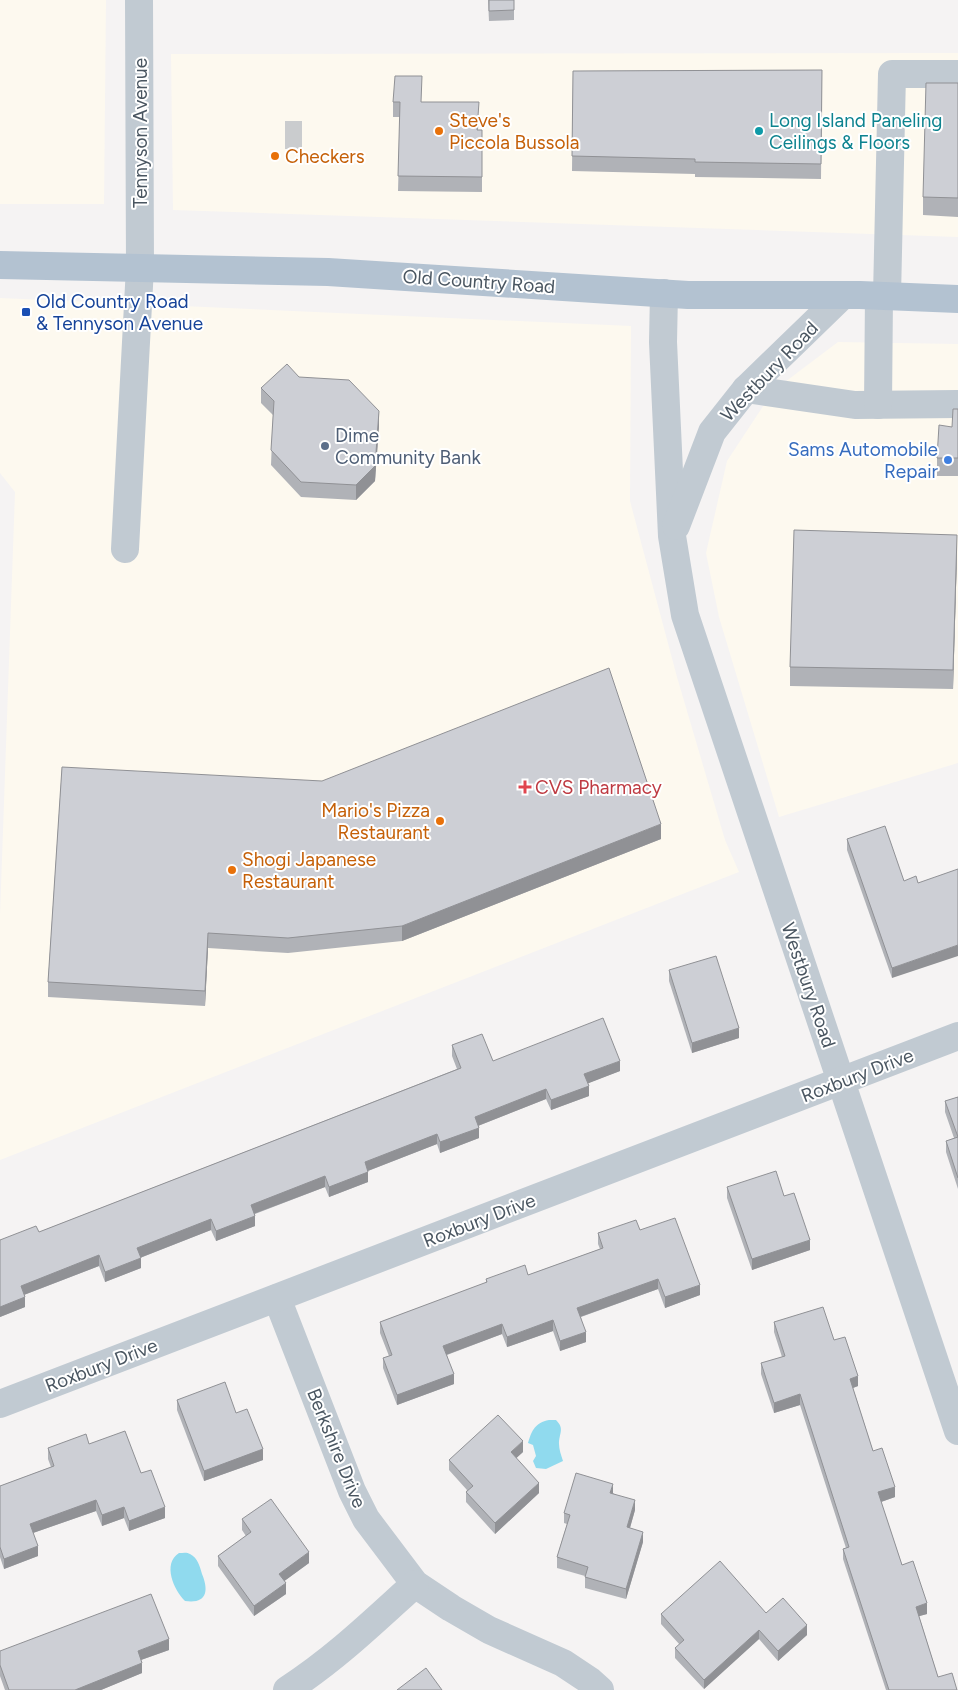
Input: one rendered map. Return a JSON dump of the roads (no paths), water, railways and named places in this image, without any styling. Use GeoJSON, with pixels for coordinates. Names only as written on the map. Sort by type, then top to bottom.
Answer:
{"type":"FeatureCollection","features":[{"type":"Feature","properties":{"kind":"main road","name":"Old Country Road"},"geometry":{"type":"LineString","coordinates":[[0,265],[339,272],[688,295],[883,296],[958,299]]}},
{"type":"Feature","properties":{"kind":"street","name":"Tennyson Avenue"},"geometry":{"type":"LineString","coordinates":[[125,549],[140,267],[139,0]]}},
{"type":"Feature","properties":{"kind":"street"},"geometry":{"type":"LineString","coordinates":[[878,405],[892,74],[958,74]]}},
{"type":"Feature","properties":{"kind":"street","name":"Westbury Road"},"geometry":{"type":"LineString","coordinates":[[664,293],[663,342],[672,536],[685,614],[958,1431]]}},
{"type":"Feature","properties":{"kind":"street","name":"Westbury Road"},"geometry":{"type":"LineString","coordinates":[[672,536],[712,432],[746,389],[842,296]]}},
{"type":"Feature","properties":{"kind":"street"},"geometry":{"type":"LineString","coordinates":[[746,389],[855,405],[958,404]]}},
{"type":"Feature","properties":{"kind":"street","name":"Roxbury Drive"},"geometry":{"type":"LineString","coordinates":[[0,1404],[958,1036]]}},
{"type":"Feature","properties":{"kind":"street","name":"Berkshire Drive"},"geometry":{"type":"LineString","coordinates":[[277,1298],[352,1491],[366,1519],[415,1584],[489,1630],[563,1664],[590,1681],[600,1690]]}},
{"type":"Feature","properties":{"kind":"street"},"geometry":{"type":"LineString","coordinates":[[287,1690],[318,1670],[415,1584]]}},
{"type":"Feature","properties":{"kind":"water"},"geometry":{"type":"Polygon","coordinates":[[[556,1420],[559,1423],[561,1431],[559,1446],[563,1461],[546,1469],[536,1468],[533,1461],[536,1456],[533,1445],[528,1443],[535,1428],[540,1423],[556,1420]]]}},
{"type":"Feature","properties":{"kind":"water"},"geometry":{"type":"Polygon","coordinates":[[[179,1553],[190,1554],[197,1560],[205,1586],[204,1595],[198,1600],[185,1601],[174,1584],[171,1564],[179,1553]]]}},
{"type":"Feature","properties":{"kind":"tunnel"},"geometry":{"type":"LineString","coordinates":[[285,135],[302,135]]}},
{"type":"Feature","properties":{"kind":"place","name":"Steve's Piccola Bussola"},"geometry":{"type":"Point","coordinates":[439,131]}},
{"type":"Feature","properties":{"kind":"place","name":"Long Island Paneling Ceilings & Floors"},"geometry":{"type":"Point","coordinates":[759,131]}},
{"type":"Feature","properties":{"kind":"place","name":"Checkers"},"geometry":{"type":"Point","coordinates":[275,156]}},
{"type":"Feature","properties":{"kind":"place","name":"Old Country Road & Tennyson Avenue"},"geometry":{"type":"Point","coordinates":[26,312]}},
{"type":"Feature","properties":{"kind":"place","name":"Dime Community Bank"},"geometry":{"type":"Point","coordinates":[325,446]}},
{"type":"Feature","properties":{"kind":"place","name":"Sams Automobile Repair"},"geometry":{"type":"Point","coordinates":[948,460]}},
{"type":"Feature","properties":{"kind":"place","name":"CVS Pharmacy"},"geometry":{"type":"Point","coordinates":[525,787]}},
{"type":"Feature","properties":{"kind":"place","name":"Mario's Pizza Restaurant"},"geometry":{"type":"Point","coordinates":[440,821]}},
{"type":"Feature","properties":{"kind":"place","name":"Shogi Japanese Restaurant"},"geometry":{"type":"Point","coordinates":[232,870]}}]}
